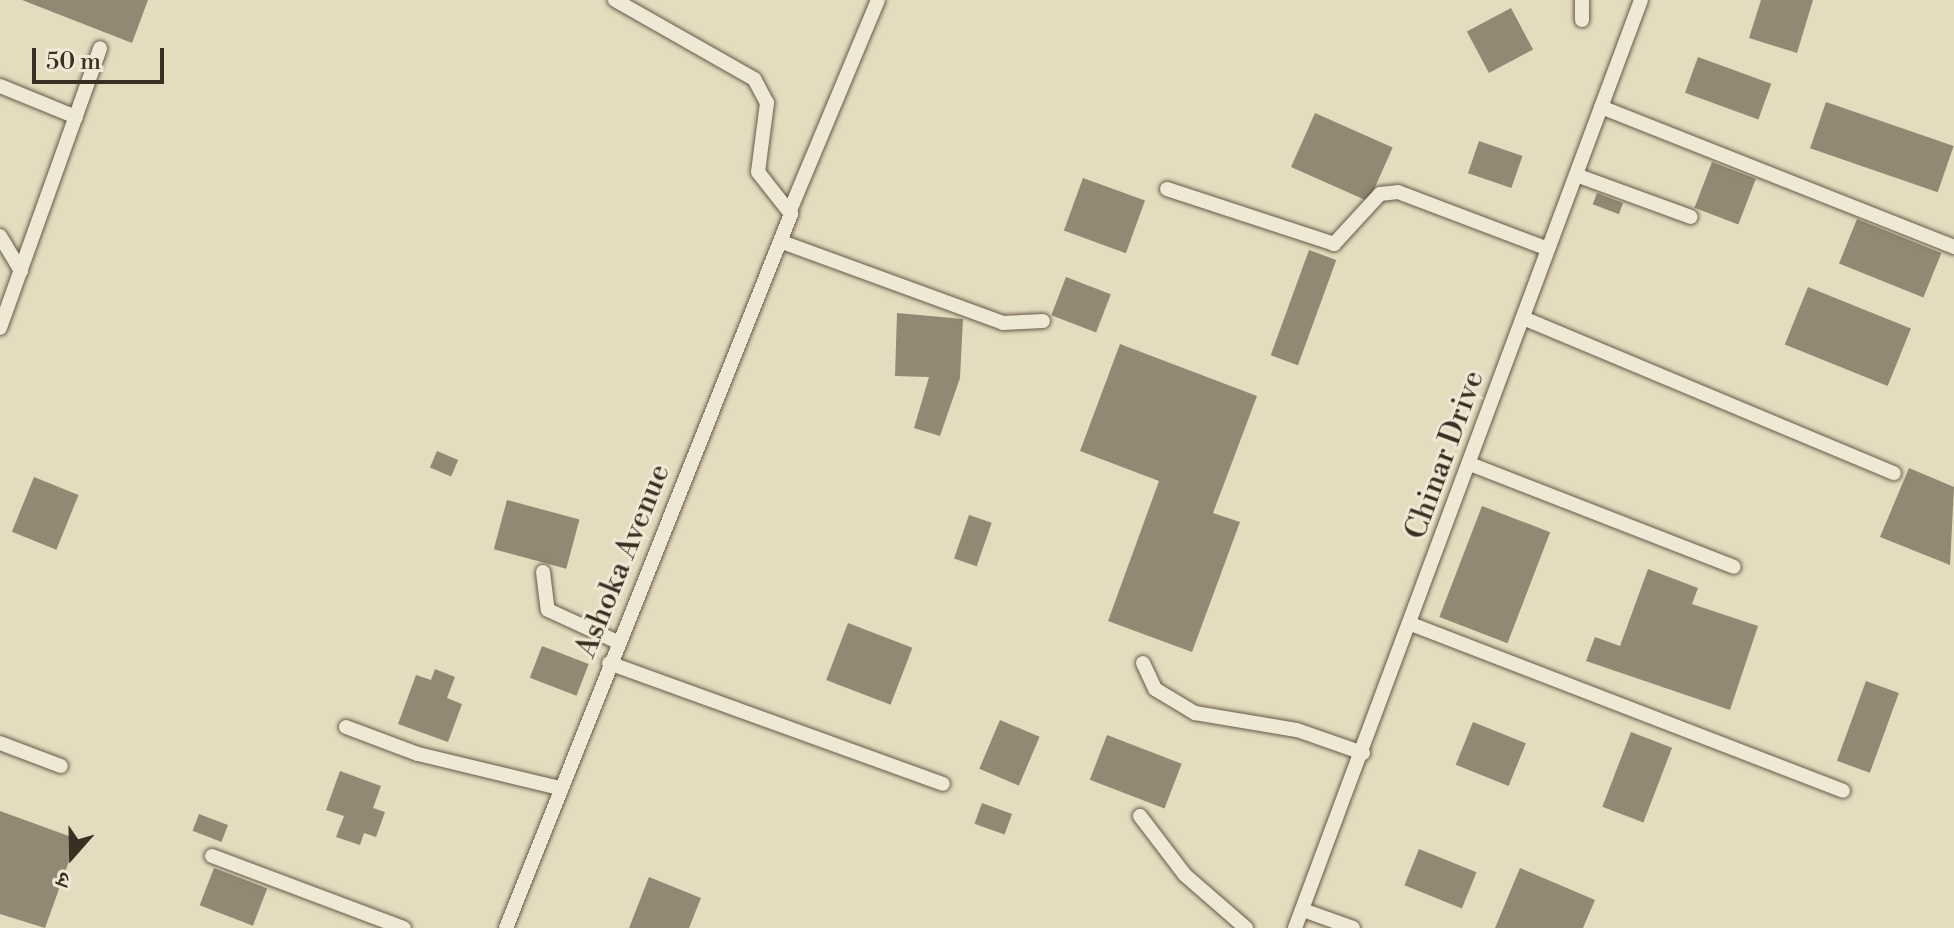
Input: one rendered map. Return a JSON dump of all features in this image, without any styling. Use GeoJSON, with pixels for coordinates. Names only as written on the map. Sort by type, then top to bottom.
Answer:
{"type":"FeatureCollection","features":[{"type":"Feature","properties":{"kind":"street"},"geometry":{"type":"LineString","coordinates":[[615,0],[754,79],[767,103],[758,172],[791,211]]}},
{"type":"Feature","properties":{"kind":"street","name":"Ashoka Avenue"},"geometry":{"type":"LineString","coordinates":[[506,928],[609,663],[878,0]]}},
{"type":"Feature","properties":{"kind":"street"},"geometry":{"type":"LineString","coordinates":[[1582,0],[1582,20]]}},
{"type":"Feature","properties":{"kind":"street","name":"Chinar Drive"},"geometry":{"type":"LineString","coordinates":[[1295,928],[1363,753],[1641,0]]}},
{"type":"Feature","properties":{"kind":"street"},"geometry":{"type":"LineString","coordinates":[[0,328],[100,48]]}},
{"type":"Feature","properties":{"kind":"street"},"geometry":{"type":"LineString","coordinates":[[0,86],[76,117]]}},
{"type":"Feature","properties":{"kind":"street"},"geometry":{"type":"LineString","coordinates":[[1601,107],[1954,247]]}},
{"type":"Feature","properties":{"kind":"street"},"geometry":{"type":"LineString","coordinates":[[1576,175],[1691,217]]}},
{"type":"Feature","properties":{"kind":"street"},"geometry":{"type":"LineString","coordinates":[[1167,189],[1334,244],[1380,194],[1398,192],[1548,249]]}},
{"type":"Feature","properties":{"kind":"street"},"geometry":{"type":"LineString","coordinates":[[0,236],[21,271]]}},
{"type":"Feature","properties":{"kind":"street"},"geometry":{"type":"LineString","coordinates":[[782,242],[1003,323],[1043,321]]}},
{"type":"Feature","properties":{"kind":"street"},"geometry":{"type":"LineString","coordinates":[[1523,318],[1894,473]]}},
{"type":"Feature","properties":{"kind":"street"},"geometry":{"type":"LineString","coordinates":[[1470,464],[1734,567]]}},
{"type":"Feature","properties":{"kind":"street"},"geometry":{"type":"LineString","coordinates":[[543,572],[548,610],[618,642]]}},
{"type":"Feature","properties":{"kind":"street"},"geometry":{"type":"LineString","coordinates":[[1411,624],[1843,791]]}},
{"type":"Feature","properties":{"kind":"street"},"geometry":{"type":"LineString","coordinates":[[609,663],[943,784]]}},
{"type":"Feature","properties":{"kind":"street"},"geometry":{"type":"LineString","coordinates":[[1143,663],[1155,689],[1195,713],[1297,730],[1363,753]]}},
{"type":"Feature","properties":{"kind":"street"},"geometry":{"type":"LineString","coordinates":[[346,727],[418,754],[560,788]]}},
{"type":"Feature","properties":{"kind":"street"},"geometry":{"type":"LineString","coordinates":[[0,743],[61,766]]}},
{"type":"Feature","properties":{"kind":"street"},"geometry":{"type":"LineString","coordinates":[[1140,816],[1185,875],[1246,928]]}},
{"type":"Feature","properties":{"kind":"street"},"geometry":{"type":"LineString","coordinates":[[212,856],[404,928]]}},
{"type":"Feature","properties":{"kind":"street"},"geometry":{"type":"LineString","coordinates":[[1303,910],[1353,928]]}},
{"type":"Feature","properties":{"kind":"building"},"geometry":{"type":"Polygon","coordinates":[[[22,0],[148,0],[132,43],[22,0]]]}},
{"type":"Feature","properties":{"kind":"building"},"geometry":{"type":"Polygon","coordinates":[[[1761,0],[1813,0],[1797,53],[1749,38],[1761,0]]]}},
{"type":"Feature","properties":{"kind":"building"},"geometry":{"type":"Polygon","coordinates":[[[1511,8],[1533,49],[1489,73],[1467,31],[1511,8]]]}},
{"type":"Feature","properties":{"kind":"building"},"geometry":{"type":"Polygon","coordinates":[[[1698,57],[1771,84],[1758,119],[1685,93],[1698,57]]]}},
{"type":"Feature","properties":{"kind":"building"},"geometry":{"type":"Polygon","coordinates":[[[1826,102],[1954,146],[1938,192],[1810,148],[1826,102]]]}},
{"type":"Feature","properties":{"kind":"building"},"geometry":{"type":"Polygon","coordinates":[[[1315,113],[1393,148],[1369,201],[1291,167],[1315,113]]]}},
{"type":"Feature","properties":{"kind":"building"},"geometry":{"type":"Polygon","coordinates":[[[1479,141],[1522,156],[1511,188],[1468,173],[1479,141]]]}},
{"type":"Feature","properties":{"kind":"building"},"geometry":{"type":"Polygon","coordinates":[[[1712,162],[1756,179],[1738,225],[1694,208],[1712,162]]]}},
{"type":"Feature","properties":{"kind":"building"},"geometry":{"type":"Polygon","coordinates":[[[1083,178],[1145,201],[1126,253],[1064,231],[1083,178]]]}},
{"type":"Feature","properties":{"kind":"building"},"geometry":{"type":"Polygon","coordinates":[[[1597,193],[1623,203],[1619,214],[1593,204],[1597,193]]]}},
{"type":"Feature","properties":{"kind":"building"},"geometry":{"type":"Polygon","coordinates":[[[1857,219],[1941,253],[1923,298],[1839,264],[1857,219]]]}},
{"type":"Feature","properties":{"kind":"building"},"geometry":{"type":"Polygon","coordinates":[[[1309,250],[1336,260],[1298,365],[1271,355],[1309,250]]]}},
{"type":"Feature","properties":{"kind":"building"},"geometry":{"type":"Polygon","coordinates":[[[1066,277],[1111,294],[1096,332],[1051,315],[1066,277]]]}},
{"type":"Feature","properties":{"kind":"building"},"geometry":{"type":"Polygon","coordinates":[[[1808,287],[1911,329],[1888,386],[1785,344],[1808,287]]]}},
{"type":"Feature","properties":{"kind":"building"},"geometry":{"type":"Polygon","coordinates":[[[897,313],[963,319],[960,378],[940,436],[914,428],[929,377],[895,376],[897,313]]]}},
{"type":"Feature","properties":{"kind":"building"},"geometry":{"type":"Polygon","coordinates":[[[1120,344],[1257,396],[1213,513],[1240,522],[1192,652],[1108,621],[1159,481],[1080,451],[1120,344]]]}},
{"type":"Feature","properties":{"kind":"building"},"geometry":{"type":"Polygon","coordinates":[[[437,451],[458,460],[451,477],[430,468],[437,451]]]}},
{"type":"Feature","properties":{"kind":"building"},"geometry":{"type":"Polygon","coordinates":[[[1909,468],[1954,487],[1950,565],[1880,537],[1909,468]]]}},
{"type":"Feature","properties":{"kind":"building"},"geometry":{"type":"Polygon","coordinates":[[[34,477],[79,495],[56,550],[12,532],[34,477]]]}},
{"type":"Feature","properties":{"kind":"building"},"geometry":{"type":"Polygon","coordinates":[[[507,500],[579,519],[566,569],[494,549],[507,500]]]}},
{"type":"Feature","properties":{"kind":"building"},"geometry":{"type":"Polygon","coordinates":[[[1482,506],[1550,532],[1508,643],[1439,617],[1482,506]]]}},
{"type":"Feature","properties":{"kind":"building"},"geometry":{"type":"Polygon","coordinates":[[[969,515],[992,523],[977,566],[954,558],[969,515]]]}},
{"type":"Feature","properties":{"kind":"building"},"geometry":{"type":"Polygon","coordinates":[[[1648,569],[1698,588],[1692,604],[1758,626],[1730,710],[1586,661],[1595,637],[1620,646],[1648,569]]]}},
{"type":"Feature","properties":{"kind":"building"},"geometry":{"type":"Polygon","coordinates":[[[848,623],[912,648],[891,705],[826,680],[848,623]]]}},
{"type":"Feature","properties":{"kind":"building"},"geometry":{"type":"Polygon","coordinates":[[[542,646],[589,664],[576,696],[530,678],[542,646]]]}},
{"type":"Feature","properties":{"kind":"building"},"geometry":{"type":"Polygon","coordinates":[[[435,669],[455,677],[447,698],[462,704],[448,742],[398,724],[416,675],[431,680],[435,669]]]}},
{"type":"Feature","properties":{"kind":"building"},"geometry":{"type":"Polygon","coordinates":[[[1866,681],[1899,693],[1870,773],[1837,761],[1866,681]]]}},
{"type":"Feature","properties":{"kind":"building"},"geometry":{"type":"Polygon","coordinates":[[[1000,720],[1040,737],[1019,786],[979,769],[1000,720]]]}},
{"type":"Feature","properties":{"kind":"building"},"geometry":{"type":"Polygon","coordinates":[[[1473,722],[1526,743],[1509,786],[1456,765],[1473,722]]]}},
{"type":"Feature","properties":{"kind":"building"},"geometry":{"type":"Polygon","coordinates":[[[1631,732],[1672,748],[1643,822],[1602,807],[1631,732]]]}},
{"type":"Feature","properties":{"kind":"building"},"geometry":{"type":"Polygon","coordinates":[[[1107,735],[1182,764],[1164,808],[1090,780],[1107,735]]]}},
{"type":"Feature","properties":{"kind":"building"},"geometry":{"type":"Polygon","coordinates":[[[340,771],[381,786],[373,808],[385,812],[376,837],[364,833],[360,845],[336,837],[344,816],[326,810],[340,771]]]}},
{"type":"Feature","properties":{"kind":"building"},"geometry":{"type":"Polygon","coordinates":[[[982,803],[1012,814],[1005,835],[974,824],[982,803]]]}},
{"type":"Feature","properties":{"kind":"building"},"geometry":{"type":"Polygon","coordinates":[[[0,811],[77,839],[45,928],[0,914],[0,811]]]}},
{"type":"Feature","properties":{"kind":"building"},"geometry":{"type":"Polygon","coordinates":[[[199,814],[228,825],[221,842],[193,831],[199,814]]]}},
{"type":"Feature","properties":{"kind":"building"},"geometry":{"type":"Polygon","coordinates":[[[1419,849],[1476,872],[1462,908],[1404,885],[1419,849]]]}},
{"type":"Feature","properties":{"kind":"building"},"geometry":{"type":"Polygon","coordinates":[[[214,868],[267,888],[253,926],[200,905],[214,868]]]}},
{"type":"Feature","properties":{"kind":"building"},"geometry":{"type":"Polygon","coordinates":[[[1520,868],[1595,900],[1583,928],[1495,928],[1520,868]]]}},
{"type":"Feature","properties":{"kind":"building"},"geometry":{"type":"Polygon","coordinates":[[[649,877],[701,898],[689,928],[629,928],[649,877]]]}}]}
